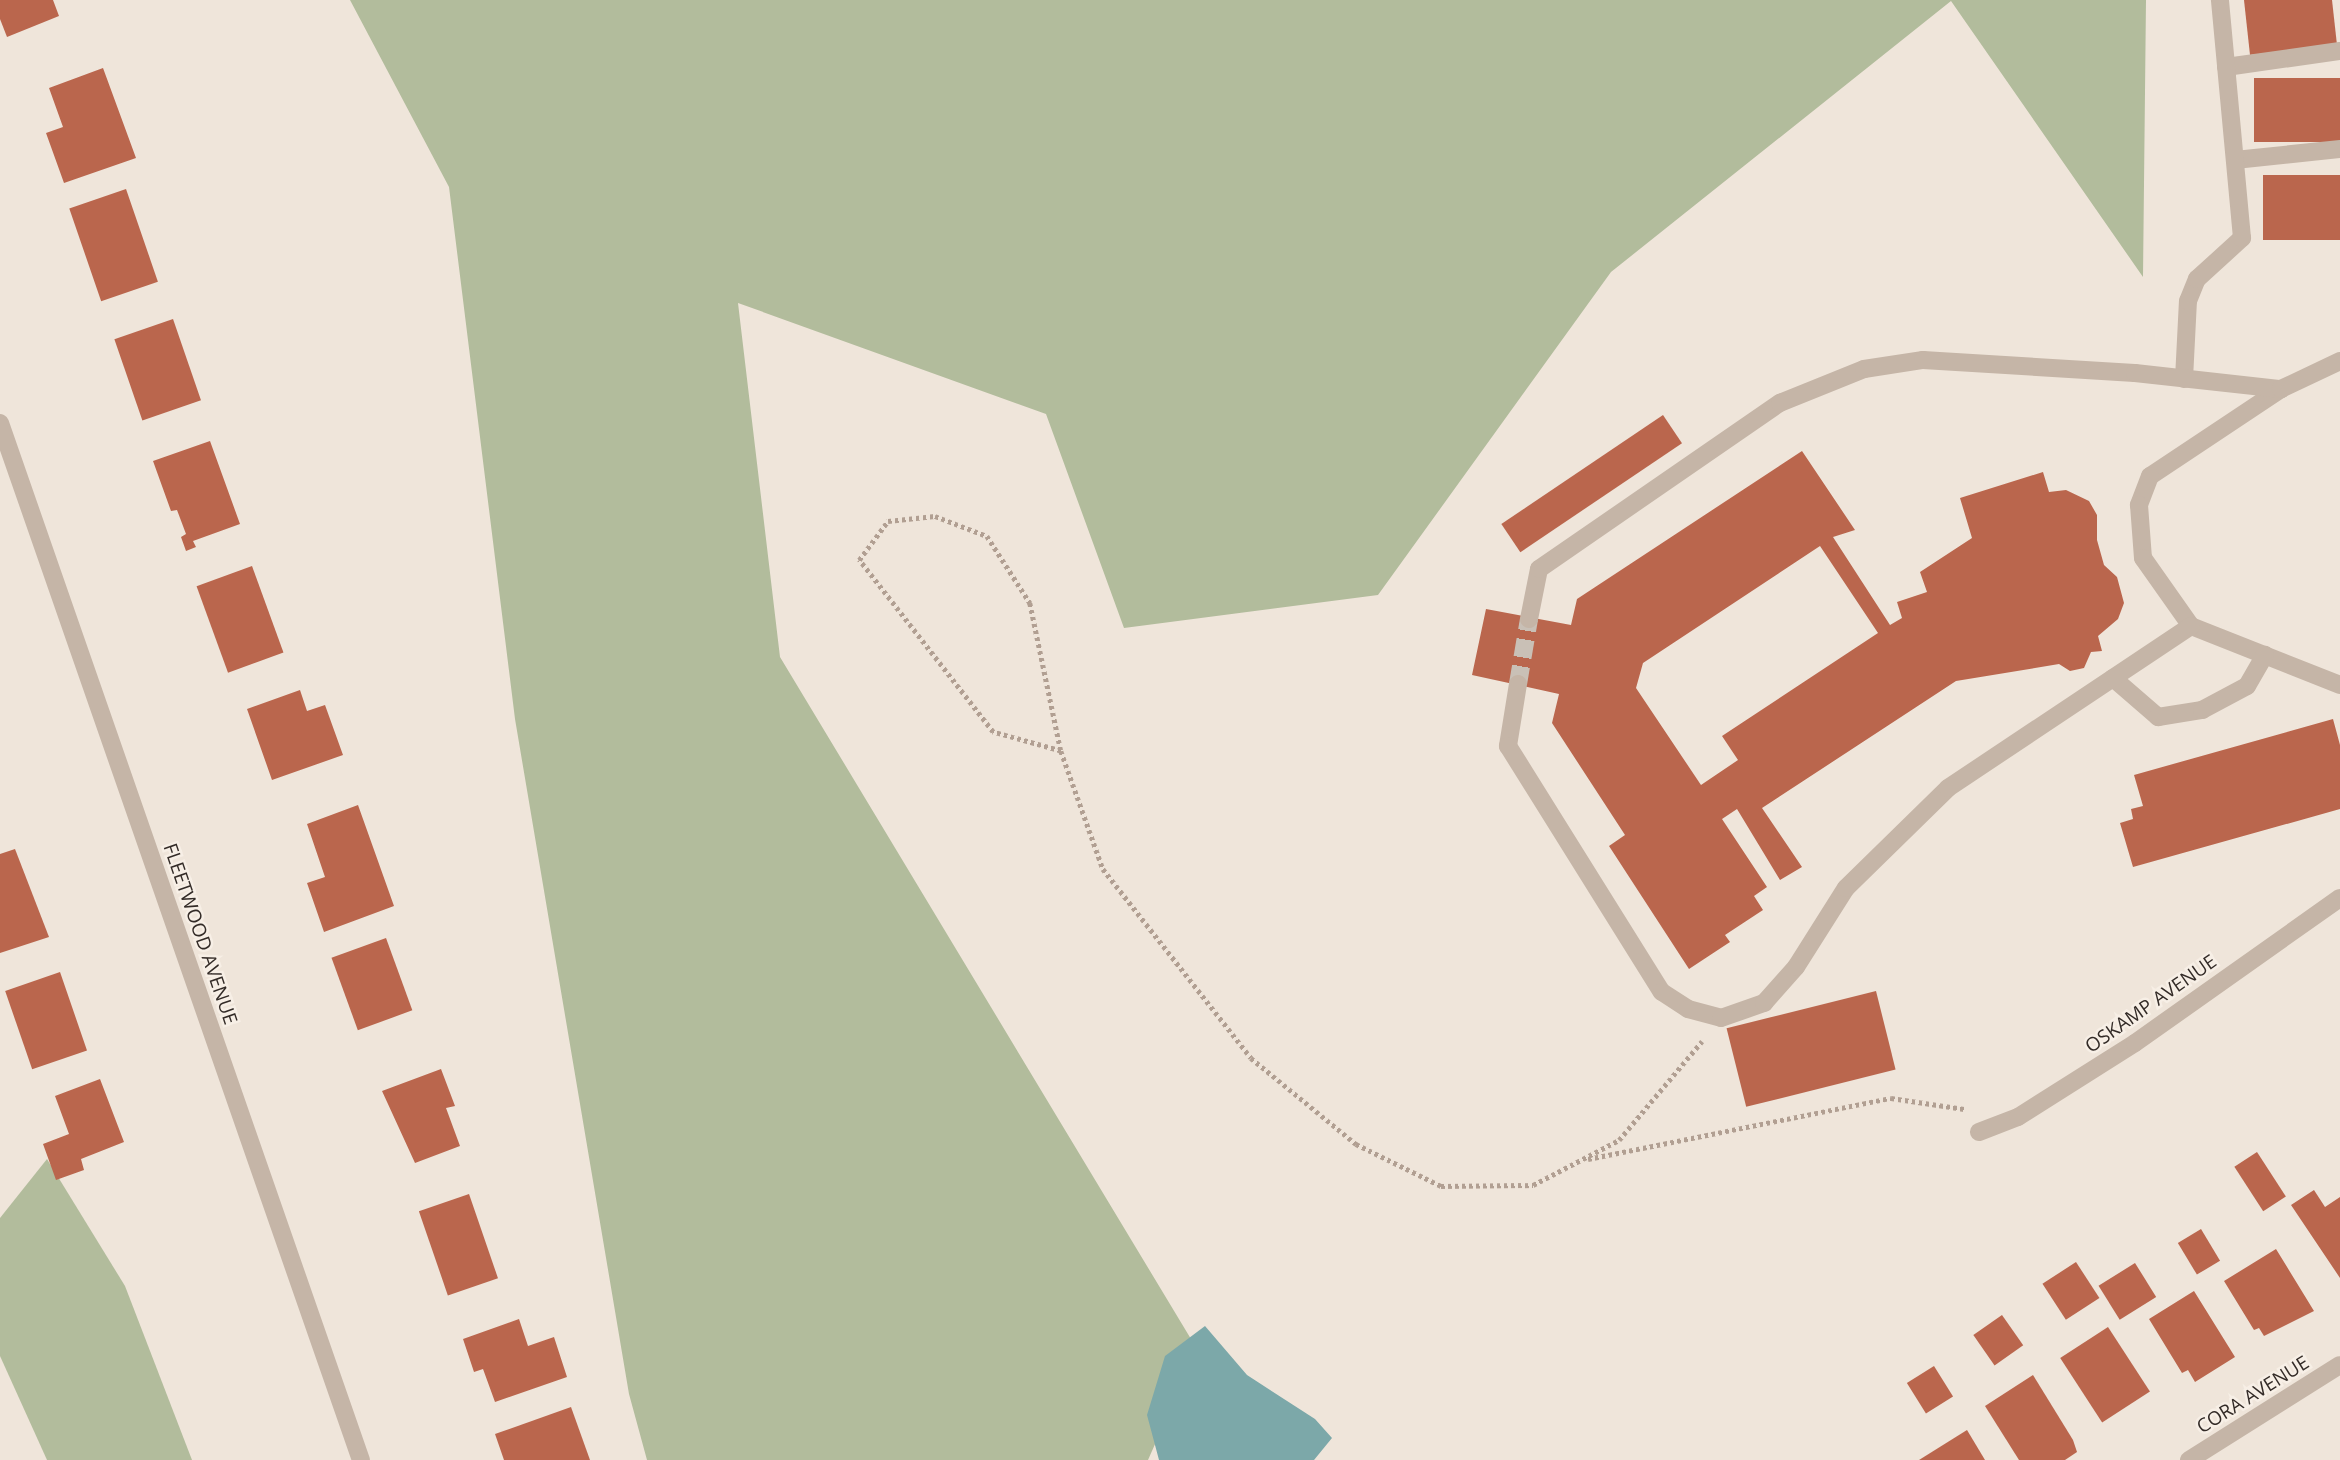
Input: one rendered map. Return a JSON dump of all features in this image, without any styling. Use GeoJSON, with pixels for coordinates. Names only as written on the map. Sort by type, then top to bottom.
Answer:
{"type":"FeatureCollection","features":[{"type":"Feature","properties":{"kind":"street"},"geometry":{"type":"LineString","coordinates":[[2184,379],[2188,301],[2197,279],[2242,238],[2220,0]]}},
{"type":"Feature","properties":{"kind":"street"},"geometry":{"type":"LineString","coordinates":[[2226,66],[2340,51]]}},
{"type":"Feature","properties":{"kind":"street"},"geometry":{"type":"LineString","coordinates":[[2235,160],[2340,149]]}},
{"type":"Feature","properties":{"kind":"street"},"geometry":{"type":"LineString","coordinates":[[1530,619],[1539,569],[1780,403],[1864,369],[1923,360],[2184,379],[2281,389]]}},
{"type":"Feature","properties":{"kind":"street"},"geometry":{"type":"LineString","coordinates":[[2340,361],[2281,389],[2150,476],[2138,505],[2143,558],[2191,626],[2340,685]]}},
{"type":"Feature","properties":{"kind":"street","name":"FLEETWOOD AVENUE"},"geometry":{"type":"LineString","coordinates":[[0,423],[361,1460]]}},
{"type":"Feature","properties":{"kind":"street"},"geometry":{"type":"LineString","coordinates":[[1518,684],[1508,746],[1662,992],[1688,1009],[1721,1018],[1764,1003],[1796,967],[1846,888],[1948,788],[2191,626]]}},
{"type":"Feature","properties":{"kind":"street"},"geometry":{"type":"LineString","coordinates":[[2113,678],[2158,717],[2202,710],[2247,686],[2265,655]]}},
{"type":"Feature","properties":{"kind":"street","name":"OSKAMP AVENUE"},"geometry":{"type":"LineString","coordinates":[[1979,1132],[2018,1117],[2135,1043],[2340,898]]}},
{"type":"Feature","properties":{"kind":"street","name":"CORA AVENUE"},"geometry":{"type":"LineString","coordinates":[[2189,1460],[2340,1365]]}},
{"type":"Feature","properties":{"kind":"path"},"geometry":{"type":"LineString","coordinates":[[1061,751],[993,732],[859,560],[887,520],[935,516],[987,536],[1030,603],[1061,751],[1103,869],[1251,1058],[1356,1144],[1441,1186],[1533,1185],[1619,1140],[1721,1018]]}},
{"type":"Feature","properties":{"kind":"path"},"geometry":{"type":"LineString","coordinates":[[1580,1160],[1891,1098],[1968,1109]]}},
{"type":"Feature","properties":{"kind":"green space"},"geometry":{"type":"Polygon","coordinates":[[[350,0],[2146,0],[2143,277],[1951,1],[1611,272],[1378,595],[1124,628],[1046,414],[738,303],[780,657],[1197,1349],[1148,1460],[647,1460],[629,1394],[515,719],[449,187],[350,0]]]}},
{"type":"Feature","properties":{"kind":"green space"},"geometry":{"type":"Polygon","coordinates":[[[47,1159],[125,1286],[192,1460],[47,1460],[0,1356],[0,1218],[47,1159]]]}},
{"type":"Feature","properties":{"kind":"water"},"geometry":{"type":"Polygon","coordinates":[[[1205,1326],[1247,1375],[1315,1419],[1332,1438],[1314,1460],[1159,1460],[1147,1415],[1165,1356],[1205,1326]]]}},
{"type":"Feature","properties":{"kind":"building"},"geometry":{"type":"Polygon","coordinates":[[[0,0],[53,0],[59,16],[7,37],[0,19],[0,0]]]}},
{"type":"Feature","properties":{"kind":"building"},"geometry":{"type":"Polygon","coordinates":[[[2244,0],[2332,0],[2337,45],[2250,55],[2244,0]]]}},
{"type":"Feature","properties":{"kind":"building"},"geometry":{"type":"Polygon","coordinates":[[[103,68],[136,158],[64,183],[46,133],[63,127],[49,88],[103,68]]]}},
{"type":"Feature","properties":{"kind":"building"},"geometry":{"type":"Polygon","coordinates":[[[2254,78],[2340,78],[2340,142],[2254,142],[2254,78]]]}},
{"type":"Feature","properties":{"kind":"building"},"geometry":{"type":"Polygon","coordinates":[[[2263,175],[2340,175],[2340,240],[2263,240],[2263,175]]]}},
{"type":"Feature","properties":{"kind":"building"},"geometry":{"type":"Polygon","coordinates":[[[126,189],[158,282],[101,301],[69,209],[126,189]]]}},
{"type":"Feature","properties":{"kind":"building"},"geometry":{"type":"Polygon","coordinates":[[[173,319],[201,400],[142,420],[114,339],[173,319]]]}},
{"type":"Feature","properties":{"kind":"building"},"geometry":{"type":"Polygon","coordinates":[[[1663,415],[1682,443],[1520,552],[1501,524],[1663,415]]]}},
{"type":"Feature","properties":{"kind":"building"},"geometry":{"type":"Polygon","coordinates":[[[210,441],[240,524],[193,541],[196,547],[186,551],[181,537],[186,534],[177,510],[171,511],[153,461],[210,441]]]}},
{"type":"Feature","properties":{"kind":"building"},"geometry":{"type":"Polygon","coordinates":[[[1802,451],[1855,530],[1833,537],[1890,625],[1902,618],[1897,602],[1927,592],[1920,572],[1972,538],[1960,498],[2043,472],[2049,492],[2066,490],[2089,501],[2097,515],[2097,540],[2104,565],[2117,577],[2124,603],[2118,619],[2098,636],[2102,651],[2091,652],[2084,668],[2070,671],[2059,664],[1956,681],[1762,808],[1802,867],[1780,880],[1737,809],[1722,819],[1767,887],[1754,896],[1763,910],[1725,935],[1730,942],[1689,969],[1609,846],[1625,835],[1552,723],[1559,694],[1472,675],[1486,609],[1571,625],[1577,599],[1802,451]],[[1820,546],[1643,663],[1636,688],[1701,785],[1738,760],[1722,736],[1878,633],[1820,546]]]}},
{"type":"Feature","properties":{"kind":"building"},"geometry":{"type":"Polygon","coordinates":[[[252,566],[283,652],[228,673],[197,586],[252,566]]]}},
{"type":"Feature","properties":{"kind":"building"},"geometry":{"type":"Polygon","coordinates":[[[300,690],[307,711],[325,705],[343,755],[272,780],[247,709],[300,690]]]}},
{"type":"Feature","properties":{"kind":"building"},"geometry":{"type":"Polygon","coordinates":[[[2333,719],[2340,745],[2340,809],[2133,867],[2120,823],[2133,819],[2131,809],[2143,806],[2134,775],[2333,719]]]}},
{"type":"Feature","properties":{"kind":"building"},"geometry":{"type":"Polygon","coordinates":[[[358,805],[394,906],[324,932],[307,883],[325,877],[307,824],[358,805]]]}},
{"type":"Feature","properties":{"kind":"building"},"geometry":{"type":"Polygon","coordinates":[[[15,849],[49,937],[0,953],[0,854],[15,849]]]}},
{"type":"Feature","properties":{"kind":"building"},"geometry":{"type":"Polygon","coordinates":[[[386,938],[412,1010],[358,1030],[331,958],[386,938]]]}},
{"type":"Feature","properties":{"kind":"building"},"geometry":{"type":"Polygon","coordinates":[[[60,972],[87,1050],[32,1069],[5,991],[60,972]]]}},
{"type":"Feature","properties":{"kind":"building"},"geometry":{"type":"Polygon","coordinates":[[[1876,991],[1896,1070],[1746,1107],[1727,1028],[1876,991]]]}},
{"type":"Feature","properties":{"kind":"building"},"geometry":{"type":"Polygon","coordinates":[[[441,1069],[455,1106],[446,1108],[460,1146],[415,1163],[382,1091],[441,1069]]]}},
{"type":"Feature","properties":{"kind":"building"},"geometry":{"type":"Polygon","coordinates":[[[100,1079],[124,1142],[81,1159],[84,1170],[56,1180],[43,1144],[69,1134],[55,1096],[100,1079]]]}},
{"type":"Feature","properties":{"kind":"building"},"geometry":{"type":"Polygon","coordinates":[[[2257,1152],[2286,1196],[2263,1211],[2234,1167],[2257,1152]]]}},
{"type":"Feature","properties":{"kind":"building"},"geometry":{"type":"Polygon","coordinates":[[[2314,1190],[2325,1207],[2340,1197],[2340,1278],[2291,1205],[2314,1190]]]}},
{"type":"Feature","properties":{"kind":"building"},"geometry":{"type":"Polygon","coordinates":[[[469,1194],[498,1278],[448,1295],[419,1211],[469,1194]]]}},
{"type":"Feature","properties":{"kind":"building"},"geometry":{"type":"Polygon","coordinates":[[[2201,1229],[2220,1261],[2197,1275],[2178,1243],[2201,1229]]]}},
{"type":"Feature","properties":{"kind":"building"},"geometry":{"type":"Polygon","coordinates":[[[2276,1249],[2314,1311],[2264,1336],[2259,1328],[2254,1330],[2224,1281],[2276,1249]]]}},
{"type":"Feature","properties":{"kind":"building"},"geometry":{"type":"Polygon","coordinates":[[[2076,1262],[2099,1298],[2066,1320],[2042,1284],[2076,1262]]]}},
{"type":"Feature","properties":{"kind":"building"},"geometry":{"type":"Polygon","coordinates":[[[2135,1263],[2156,1297],[2120,1320],[2099,1286],[2135,1263]]]}},
{"type":"Feature","properties":{"kind":"building"},"geometry":{"type":"Polygon","coordinates":[[[2194,1291],[2235,1357],[2195,1382],[2188,1370],[2182,1373],[2149,1319],[2194,1291]]]}},
{"type":"Feature","properties":{"kind":"building"},"geometry":{"type":"Polygon","coordinates":[[[2002,1315],[2023,1345],[1995,1365],[1973,1335],[2002,1315]]]}},
{"type":"Feature","properties":{"kind":"building"},"geometry":{"type":"Polygon","coordinates":[[[519,1319],[528,1346],[554,1337],[567,1377],[495,1402],[483,1369],[474,1372],[463,1339],[519,1319]]]}},
{"type":"Feature","properties":{"kind":"building"},"geometry":{"type":"Polygon","coordinates":[[[2108,1327],[2150,1392],[2102,1423],[2060,1358],[2108,1327]]]}},
{"type":"Feature","properties":{"kind":"building"},"geometry":{"type":"Polygon","coordinates":[[[1934,1366],[1953,1397],[1926,1413],[1907,1383],[1934,1366]]]}},
{"type":"Feature","properties":{"kind":"building"},"geometry":{"type":"Polygon","coordinates":[[[2033,1375],[2073,1440],[2077,1452],[2065,1460],[2019,1460],[1985,1406],[2033,1375]]]}},
{"type":"Feature","properties":{"kind":"building"},"geometry":{"type":"Polygon","coordinates":[[[571,1407],[590,1460],[504,1460],[495,1434],[571,1407]]]}},
{"type":"Feature","properties":{"kind":"building"},"geometry":{"type":"Polygon","coordinates":[[[1967,1430],[1985,1460],[1919,1460],[1967,1430]]]}},
{"type":"Feature","properties":{"kind":"tunnel"},"geometry":{"type":"LineString","coordinates":[[1518,684],[1529,619]]}}]}
